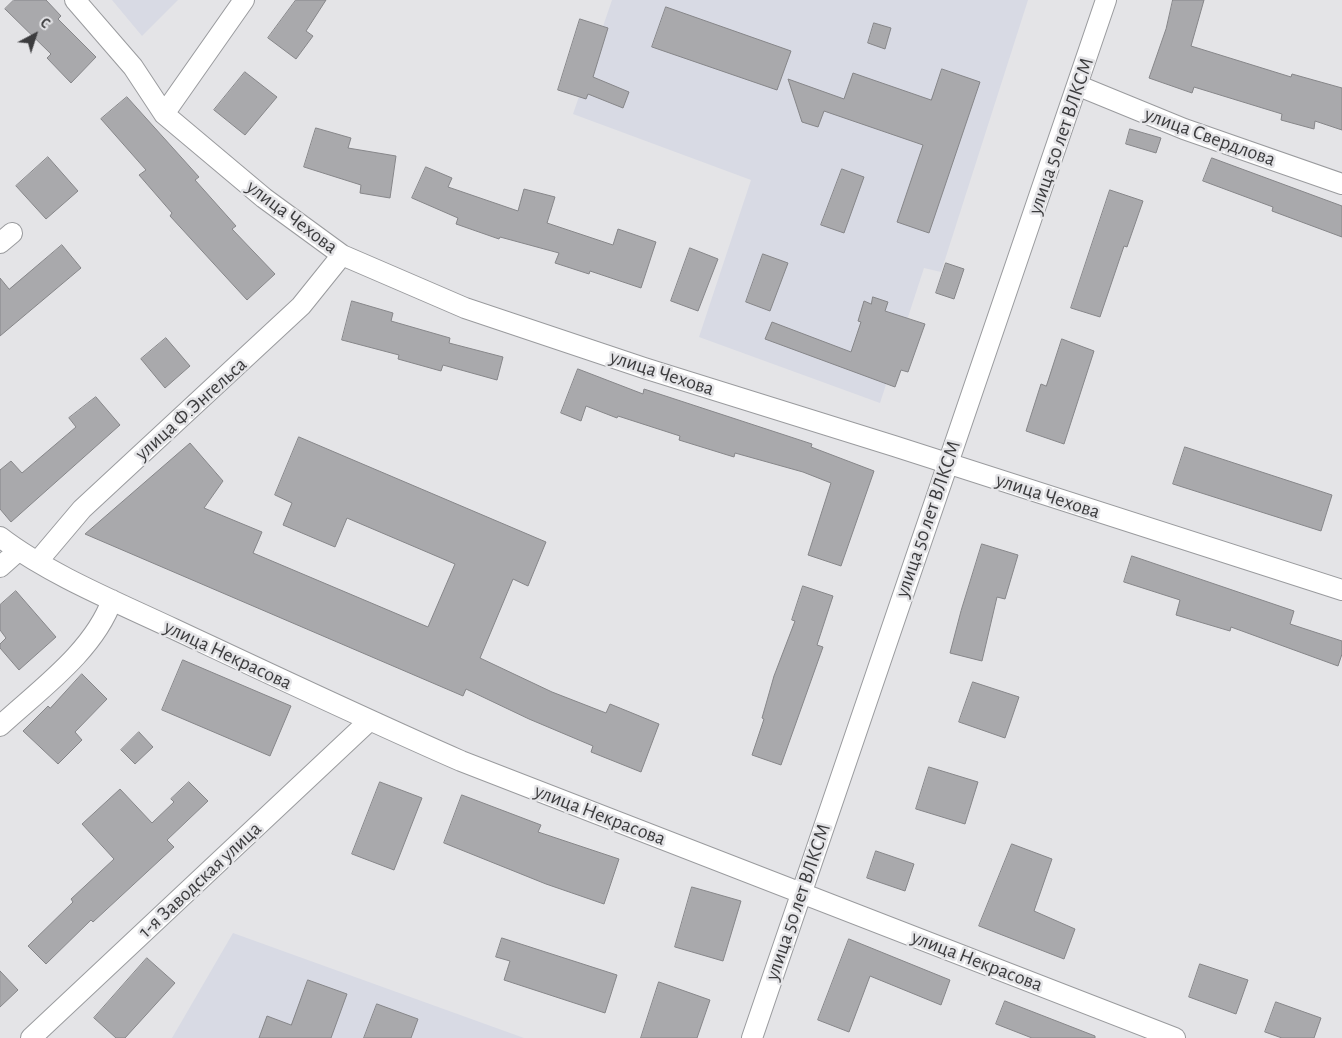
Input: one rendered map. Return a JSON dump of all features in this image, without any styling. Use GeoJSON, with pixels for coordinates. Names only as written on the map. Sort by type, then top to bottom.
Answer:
{"type":"FeatureCollection","features":[{"type":"Feature","properties":{"kind":"street","name":"улица Чехова"},"geometry":{"type":"LineString","coordinates":[[76,0],[133,67],[164,114],[264,198],[342,255],[465,308],[644,368],[1342,590]]}},
{"type":"Feature","properties":{"kind":"street"},"geometry":{"type":"LineString","coordinates":[[164,114],[244,0]]}},
{"type":"Feature","properties":{"kind":"street","name":"улица 50 лет ВЛКСМ"},"geometry":{"type":"LineString","coordinates":[[752,1038],[947,463],[1079,86],[1106,0]]}},
{"type":"Feature","properties":{"kind":"street","name":"улица Свердлова"},"geometry":{"type":"LineString","coordinates":[[1079,86],[1184,129],[1342,184]]}},
{"type":"Feature","properties":{"kind":"street","name":"улица Ф.Энгельса"},"geometry":{"type":"LineString","coordinates":[[38,561],[82,509],[301,306],[342,255]]}},
{"type":"Feature","properties":{"kind":"street","name":"улица Некрасова"},"geometry":{"type":"LineString","coordinates":[[0,537],[18,551],[112,600],[369,721],[461,761],[1175,1038]]}},
{"type":"Feature","properties":{"kind":"street"},"geometry":{"type":"LineString","coordinates":[[0,567],[18,551]]}},
{"type":"Feature","properties":{"kind":"street"},"geometry":{"type":"LineString","coordinates":[[0,726],[86,645],[106,616],[112,600]]}},
{"type":"Feature","properties":{"kind":"street","name":"1-я Заводская улица"},"geometry":{"type":"LineString","coordinates":[[30,1038],[369,721]]}},
{"type":"Feature","properties":{"kind":"shaded area"},"geometry":{"type":"Polygon","coordinates":[[[112,0],[178,0],[142,36],[112,0]]]}},
{"type":"Feature","properties":{"kind":"shaded area"},"geometry":{"type":"Polygon","coordinates":[[[612,0],[1028,0],[941,272],[924,268],[880,403],[699,337],[751,180],[573,114],[612,0]]]}},
{"type":"Feature","properties":{"kind":"shaded area"},"geometry":{"type":"Polygon","coordinates":[[[233,933],[524,1038],[172,1038],[233,933]]]}},
{"type":"Feature","properties":{"kind":"building"},"geometry":{"type":"Polygon","coordinates":[[[14,0],[46,0],[61,16],[58,19],[96,57],[71,83],[47,58],[51,54],[5,9],[14,0]]]}},
{"type":"Feature","properties":{"kind":"building"},"geometry":{"type":"Polygon","coordinates":[[[296,0],[326,0],[306,31],[313,36],[296,59],[268,38],[296,0]]]}},
{"type":"Feature","properties":{"kind":"building"},"geometry":{"type":"Polygon","coordinates":[[[1173,0],[1204,0],[1191,46],[1291,77],[1292,74],[1342,88],[1342,130],[1315,121],[1314,129],[1281,120],[1282,114],[1194,87],[1192,93],[1149,78],[1166,29],[1173,0]]]}},
{"type":"Feature","properties":{"kind":"building"},"geometry":{"type":"Polygon","coordinates":[[[666,7],[791,51],[777,90],[652,47],[666,7]]]}},
{"type":"Feature","properties":{"kind":"building"},"geometry":{"type":"Polygon","coordinates":[[[580,19],[608,28],[593,77],[629,92],[623,108],[588,94],[586,99],[558,90],[580,19]]]}},
{"type":"Feature","properties":{"kind":"building"},"geometry":{"type":"Polygon","coordinates":[[[874,23],[891,28],[885,49],[868,43],[874,23]]]}},
{"type":"Feature","properties":{"kind":"building"},"geometry":{"type":"Polygon","coordinates":[[[942,69],[980,82],[929,233],[897,222],[923,145],[824,111],[818,127],[802,122],[788,79],[844,99],[853,73],[931,100],[942,69]]]}},
{"type":"Feature","properties":{"kind":"building"},"geometry":{"type":"Polygon","coordinates":[[[245,72],[277,97],[245,135],[214,110],[245,72]]]}},
{"type":"Feature","properties":{"kind":"building"},"geometry":{"type":"Polygon","coordinates":[[[127,97],[199,177],[195,180],[236,226],[232,229],[275,274],[247,300],[170,216],[172,213],[139,175],[146,170],[101,119],[127,97]]]}},
{"type":"Feature","properties":{"kind":"building"},"geometry":{"type":"Polygon","coordinates":[[[316,128],[351,138],[348,148],[396,156],[390,198],[360,193],[361,185],[304,167],[316,128]]]}},
{"type":"Feature","properties":{"kind":"building"},"geometry":{"type":"Polygon","coordinates":[[[1130,129],[1161,138],[1156,153],[1126,144],[1130,129]]]}},
{"type":"Feature","properties":{"kind":"building"},"geometry":{"type":"Polygon","coordinates":[[[48,157],[78,191],[46,219],[16,186],[48,157]]]}},
{"type":"Feature","properties":{"kind":"building"},"geometry":{"type":"Polygon","coordinates":[[[1212,158],[1342,206],[1342,237],[1272,211],[1273,207],[1203,181],[1212,158]]]}},
{"type":"Feature","properties":{"kind":"building"},"geometry":{"type":"Polygon","coordinates":[[[426,167],[452,178],[448,187],[518,211],[524,189],[555,197],[547,223],[613,245],[618,229],[656,242],[641,288],[590,271],[589,274],[555,263],[559,253],[500,237],[499,239],[456,224],[458,218],[412,198],[426,167]]]}},
{"type":"Feature","properties":{"kind":"building"},"geometry":{"type":"Polygon","coordinates":[[[842,169],[864,177],[844,233],[821,225],[842,169]]]}},
{"type":"Feature","properties":{"kind":"building"},"geometry":{"type":"Polygon","coordinates":[[[1110,190],[1143,201],[1127,247],[1124,246],[1100,317],[1071,308],[1110,190]]]}},
{"type":"Feature","properties":{"kind":"building"},"geometry":{"type":"Polygon","coordinates":[[[62,245],[81,268],[0,336],[0,278],[9,289],[62,245]]]}},
{"type":"Feature","properties":{"kind":"building"},"geometry":{"type":"Polygon","coordinates":[[[690,248],[718,259],[698,311],[671,301],[690,248]]]}},
{"type":"Feature","properties":{"kind":"building"},"geometry":{"type":"Polygon","coordinates":[[[763,254],[788,263],[770,311],[746,302],[763,254]]]}},
{"type":"Feature","properties":{"kind":"building"},"geometry":{"type":"Polygon","coordinates":[[[946,263],[964,269],[954,299],[936,293],[946,263]]]}},
{"type":"Feature","properties":{"kind":"building"},"geometry":{"type":"Polygon","coordinates":[[[873,297],[888,302],[885,311],[925,324],[908,372],[901,370],[895,387],[765,339],[772,322],[851,352],[861,322],[858,321],[864,301],[871,304],[873,297]]]}},
{"type":"Feature","properties":{"kind":"building"},"geometry":{"type":"Polygon","coordinates":[[[352,301],[393,313],[391,321],[450,338],[449,343],[503,357],[497,380],[443,365],[441,371],[398,359],[399,355],[342,340],[352,301]]]}},
{"type":"Feature","properties":{"kind":"building"},"geometry":{"type":"Polygon","coordinates":[[[166,338],[190,366],[165,388],[141,359],[166,338]]]}},
{"type":"Feature","properties":{"kind":"building"},"geometry":{"type":"Polygon","coordinates":[[[1062,339],[1094,351],[1064,444],[1026,431],[1041,384],[1046,386],[1062,339]]]}},
{"type":"Feature","properties":{"kind":"building"},"geometry":{"type":"Polygon","coordinates":[[[578,369],[643,394],[644,389],[812,444],[811,447],[874,471],[841,566],[808,555],[831,483],[803,472],[735,453],[734,457],[679,440],[680,436],[618,416],[617,418],[586,406],[581,421],[561,413],[578,369]]]}},
{"type":"Feature","properties":{"kind":"building"},"geometry":{"type":"Polygon","coordinates":[[[96,397],[120,425],[11,522],[0,509],[0,470],[11,461],[22,473],[76,427],[69,418],[96,397]]]}},
{"type":"Feature","properties":{"kind":"building"},"geometry":{"type":"Polygon","coordinates":[[[299,437],[546,542],[528,586],[513,579],[480,658],[552,692],[606,713],[610,704],[659,724],[641,772],[591,752],[593,746],[529,719],[466,689],[463,696],[85,534],[190,443],[223,481],[204,508],[262,532],[253,553],[428,627],[455,564],[347,518],[335,547],[283,525],[292,503],[275,495],[299,437]]]}},
{"type":"Feature","properties":{"kind":"building"},"geometry":{"type":"Polygon","coordinates":[[[1185,447],[1332,495],[1321,531],[1173,484],[1185,447]]]}},
{"type":"Feature","properties":{"kind":"building"},"geometry":{"type":"Polygon","coordinates":[[[982,544],[1018,555],[1005,599],[997,597],[982,661],[950,653],[982,544]]]}},
{"type":"Feature","properties":{"kind":"building"},"geometry":{"type":"Polygon","coordinates":[[[1132,556],[1294,611],[1290,624],[1342,641],[1342,654],[1338,666],[1231,627],[1230,631],[1176,615],[1180,600],[1124,582],[1132,556]]]}},
{"type":"Feature","properties":{"kind":"building"},"geometry":{"type":"Polygon","coordinates":[[[803,586],[833,596],[817,645],[823,647],[781,765],[752,755],[764,719],[762,718],[774,676],[795,621],[792,620],[803,586]]]}},
{"type":"Feature","properties":{"kind":"building"},"geometry":{"type":"Polygon","coordinates":[[[16,591],[56,637],[19,670],[0,648],[0,644],[6,638],[0,630],[0,605],[16,591]]]}},
{"type":"Feature","properties":{"kind":"building"},"geometry":{"type":"Polygon","coordinates":[[[183,660],[291,706],[270,756],[162,710],[183,660]]]}},
{"type":"Feature","properties":{"kind":"building"},"geometry":{"type":"Polygon","coordinates":[[[82,674],[107,699],[75,732],[82,740],[58,764],[23,731],[48,706],[50,708],[82,674]]]}},
{"type":"Feature","properties":{"kind":"building"},"geometry":{"type":"Polygon","coordinates":[[[973,682],[1019,697],[1005,738],[959,722],[973,682]]]}},
{"type":"Feature","properties":{"kind":"building"},"geometry":{"type":"Polygon","coordinates":[[[139,732],[153,747],[135,764],[121,750],[139,732]]]}},
{"type":"Feature","properties":{"kind":"building"},"geometry":{"type":"Polygon","coordinates":[[[929,767],[978,782],[965,824],[916,809],[929,767]]]}},
{"type":"Feature","properties":{"kind":"building"},"geometry":{"type":"Polygon","coordinates":[[[189,782],[208,801],[167,840],[174,847],[93,922],[91,920],[46,964],[28,946],[73,902],[71,899],[114,859],[82,824],[120,789],[152,823],[174,802],[171,799],[189,782]]]}},
{"type":"Feature","properties":{"kind":"building"},"geometry":{"type":"Polygon","coordinates":[[[380,782],[422,798],[394,870],[352,854],[380,782]]]}},
{"type":"Feature","properties":{"kind":"building"},"geometry":{"type":"Polygon","coordinates":[[[462,795],[541,825],[538,832],[619,859],[604,904],[546,884],[444,843],[462,795]]]}},
{"type":"Feature","properties":{"kind":"building"},"geometry":{"type":"Polygon","coordinates":[[[1012,844],[1052,859],[1034,911],[1075,929],[1064,959],[979,926],[1012,844]]]}},
{"type":"Feature","properties":{"kind":"building"},"geometry":{"type":"Polygon","coordinates":[[[876,851],[914,864],[905,891],[867,878],[876,851]]]}},
{"type":"Feature","properties":{"kind":"building"},"geometry":{"type":"Polygon","coordinates":[[[692,887],[741,901],[723,961],[675,947],[692,887]]]}},
{"type":"Feature","properties":{"kind":"building"},"geometry":{"type":"Polygon","coordinates":[[[502,938],[617,975],[605,1013],[504,980],[510,961],[496,957],[502,938]]]}},
{"type":"Feature","properties":{"kind":"building"},"geometry":{"type":"Polygon","coordinates":[[[849,939],[950,980],[941,1005],[870,976],[849,1032],[818,1020],[849,939]]]}},
{"type":"Feature","properties":{"kind":"building"},"geometry":{"type":"Polygon","coordinates":[[[147,958],[175,983],[125,1038],[116,1038],[94,1018],[147,958]]]}},
{"type":"Feature","properties":{"kind":"building"},"geometry":{"type":"Polygon","coordinates":[[[1200,964],[1248,980],[1236,1014],[1189,997],[1200,964]]]}},
{"type":"Feature","properties":{"kind":"building"},"geometry":{"type":"Polygon","coordinates":[[[0,971],[18,990],[0,1007],[0,971]]]}},
{"type":"Feature","properties":{"kind":"building"},"geometry":{"type":"Polygon","coordinates":[[[308,980],[347,994],[331,1038],[259,1038],[267,1016],[291,1025],[308,980]]]}},
{"type":"Feature","properties":{"kind":"building"},"geometry":{"type":"Polygon","coordinates":[[[659,982],[710,1000],[697,1038],[641,1038],[659,982]]]}},
{"type":"Feature","properties":{"kind":"building"},"geometry":{"type":"Polygon","coordinates":[[[1005,1001],[1095,1036],[1095,1038],[1032,1038],[996,1024],[1005,1001]]]}},
{"type":"Feature","properties":{"kind":"building"},"geometry":{"type":"Polygon","coordinates":[[[1276,1002],[1321,1018],[1314,1038],[1282,1038],[1265,1032],[1276,1002]]]}},
{"type":"Feature","properties":{"kind":"building"},"geometry":{"type":"Polygon","coordinates":[[[377,1004],[418,1019],[411,1038],[364,1038],[377,1004]]]}}]}
